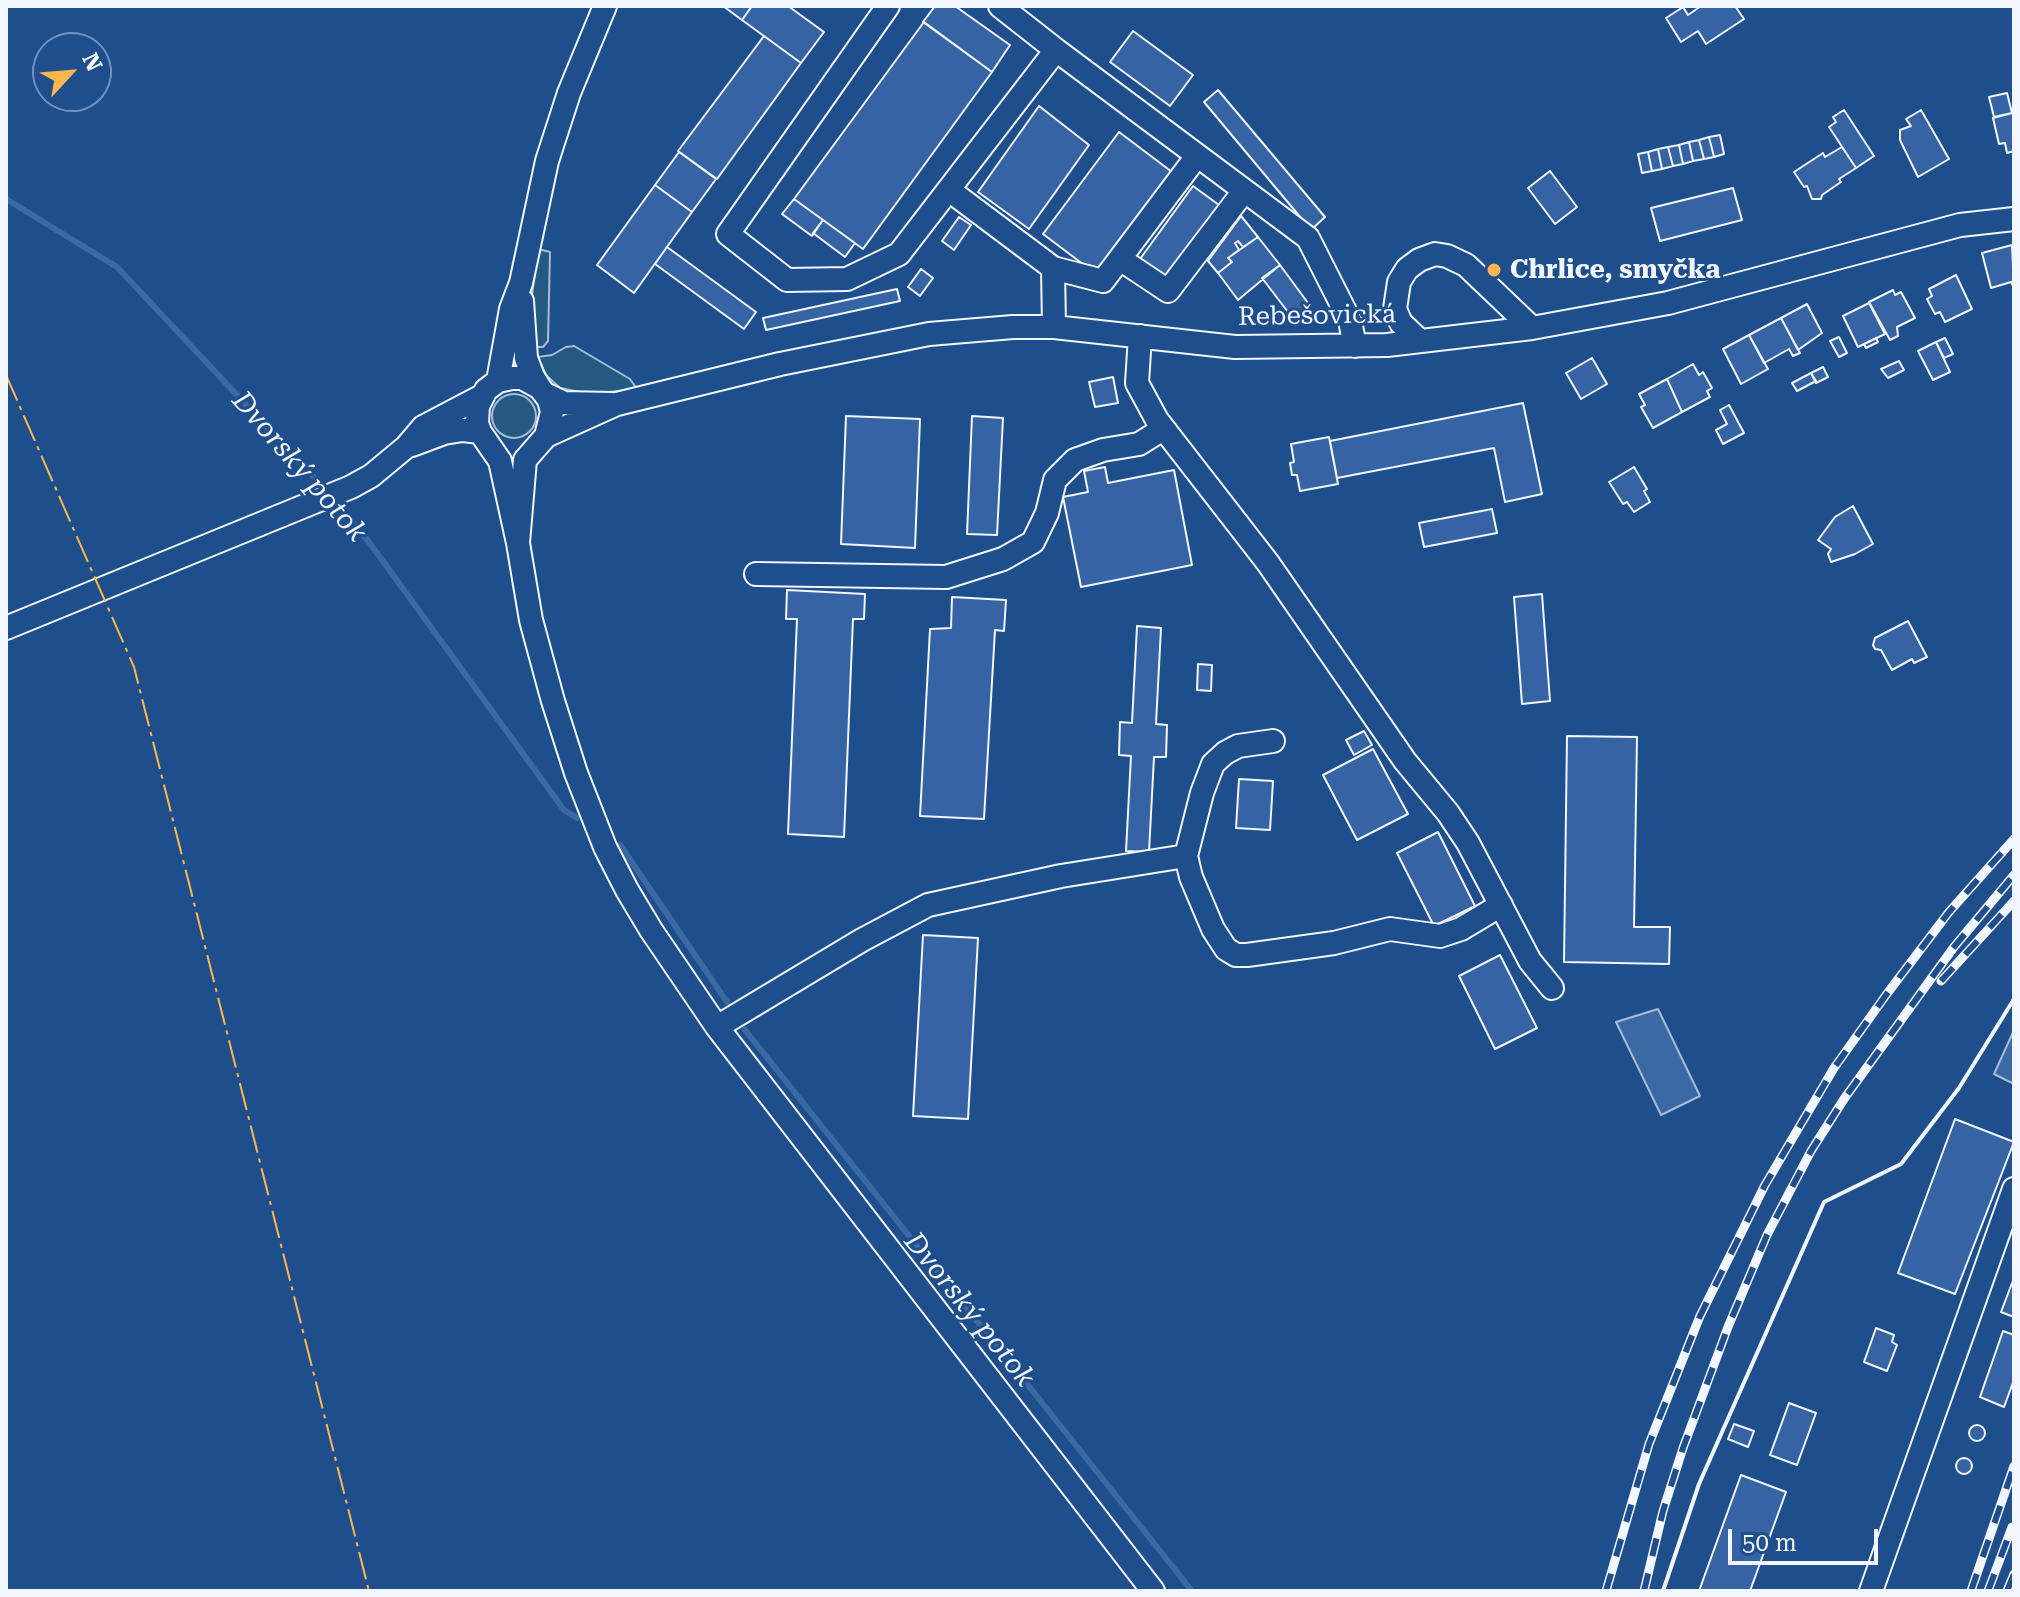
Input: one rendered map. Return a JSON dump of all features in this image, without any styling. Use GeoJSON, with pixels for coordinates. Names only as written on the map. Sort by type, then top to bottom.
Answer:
{"type":"FeatureCollection","features":[{"type":"Feature","properties":{"kind":"street"},"geometry":{"type":"LineString","coordinates":[[605,6],[557,126],[539,191],[521,283],[490,389],[477,413],[485,438],[500,461],[537,647],[576,773],[605,847],[651,930],[717,1027],[1153,1591]]}},
{"type":"Feature","properties":{"kind":"street"},"geometry":{"type":"LineString","coordinates":[[888,6],[728,234],[787,280],[847,279],[899,254],[1056,50]]}},
{"type":"Feature","properties":{"kind":"street"},"geometry":{"type":"LineString","coordinates":[[1000,6],[1308,238],[1350,321],[1355,346]]}},
{"type":"Feature","properties":{"kind":"street"},"geometry":{"type":"LineString","coordinates":[[949,190],[1053,268],[1103,281],[1197,156]]}},
{"type":"Feature","properties":{"kind":"street"},"geometry":{"type":"LineString","coordinates":[[1120,259],[1168,291],[1244,191]]}},
{"type":"Feature","properties":{"kind":"street","name":"Rebešovická"},"geometry":{"type":"LineString","coordinates":[[541,441],[617,404],[780,364],[904,338],[971,329],[1054,327],[1235,347],[1355,346],[1420,341],[1532,328],[1668,303],[1960,225],[2014,219]]}},
{"type":"Feature","properties":{"kind":"street"},"geometry":{"type":"LineString","coordinates":[[1420,341],[1401,323],[1395,309],[1399,282],[1407,269],[1435,254],[1466,265],[1532,328]]}},
{"type":"Feature","properties":{"kind":"street"},"geometry":{"type":"LineString","coordinates":[[1053,268],[1054,327]]}},
{"type":"Feature","properties":{"kind":"street"},"geometry":{"type":"LineString","coordinates":[[518,543],[523,466],[541,441],[552,412],[526,358],[521,283]]}},
{"type":"Feature","properties":{"kind":"street"},"geometry":{"type":"LineString","coordinates":[[1140,336],[1137,383],[1163,429],[1268,563],[1405,761],[1448,813],[1468,843],[1530,961],[1552,988]]}},
{"type":"Feature","properties":{"kind":"street"},"geometry":{"type":"LineString","coordinates":[[6,628],[351,487],[371,476],[406,447],[423,427],[490,389],[522,378],[543,391]]}},
{"type":"Feature","properties":{"kind":"street","name":"Rebešovická"},"geometry":{"type":"LineString","coordinates":[[543,391],[564,403],[617,404]]}},
{"type":"Feature","properties":{"kind":"street"},"geometry":{"type":"LineString","coordinates":[[756,574],[946,577],[1003,559],[1033,542],[1047,513],[1055,480],[1075,460],[1103,450],[1139,444],[1163,429]]}},
{"type":"Feature","properties":{"kind":"street"},"geometry":{"type":"LineString","coordinates":[[406,447],[444,433],[463,430],[485,438],[497,450],[513,453],[527,451],[541,441]]}},
{"type":"Feature","properties":{"kind":"street"},"geometry":{"type":"LineString","coordinates":[[1273,741],[1238,746],[1213,764],[1186,856],[1191,877],[1213,929],[1226,949],[1236,955],[1334,943],[1390,929],[1440,936],[1461,929],[1501,905]]}},
{"type":"Feature","properties":{"kind":"street"},"geometry":{"type":"LineString","coordinates":[[717,1027],[862,940],[928,905],[1061,876],[1186,856]]}},
{"type":"Feature","properties":{"kind":"street"},"geometry":{"type":"LineString","coordinates":[[1871,1591],[2014,1189]]}},
{"type":"Feature","properties":{"kind":"shaded area"},"geometry":{"type":"Polygon","coordinates":[[[538,251],[550,252],[548,341],[543,347],[535,347],[531,335],[532,295],[538,251]]]}},
{"type":"Feature","properties":{"kind":"shaded area"},"geometry":{"type":"Polygon","coordinates":[[[574,346],[630,379],[637,389],[590,394],[560,388],[546,375],[538,357],[574,346]]]}},
{"type":"Feature","properties":{"kind":"shaded area"},"geometry":{"type":"Polygon","coordinates":[[[514,394],[529,401],[536,416],[529,431],[514,438],[499,431],[492,416],[499,401],[514,394]]]}},
{"type":"Feature","properties":{"kind":"shaded area"},"geometry":{"type":"Polygon","coordinates":[[[1658,1009],[1700,1096],[1661,1115],[1616,1022],[1658,1009]]]}},
{"type":"Feature","properties":{"kind":"shaded area"},"geometry":{"type":"Polygon","coordinates":[[[2014,1030],[2014,1084],[1994,1074],[2014,1030]]]}},
{"type":"Feature","properties":{"kind":"building"},"geometry":{"type":"Polygon","coordinates":[[[723,6],[752,6],[742,20],[723,6]]]}},
{"type":"Feature","properties":{"kind":"building"},"geometry":{"type":"Polygon","coordinates":[[[752,6],[788,6],[824,32],[801,63],[742,20],[752,6]]]}},
{"type":"Feature","properties":{"kind":"building"},"geometry":{"type":"Polygon","coordinates":[[[935,6],[955,6],[1010,45],[992,72],[923,22],[935,6]]]}},
{"type":"Feature","properties":{"kind":"building"},"geometry":{"type":"Polygon","coordinates":[[[1701,6],[1735,6],[1744,19],[1706,44],[1698,31],[1681,42],[1666,18],[1683,7],[1688,15],[1701,6]]]}},
{"type":"Feature","properties":{"kind":"building"},"geometry":{"type":"Polygon","coordinates":[[[924,22],[992,72],[863,249],[794,199],[924,22]]]}},
{"type":"Feature","properties":{"kind":"building"},"geometry":{"type":"Polygon","coordinates":[[[1133,31],[1193,75],[1170,106],[1110,62],[1133,31]]]}},
{"type":"Feature","properties":{"kind":"building"},"geometry":{"type":"Polygon","coordinates":[[[764,36],[801,63],[717,179],[678,151],[764,36]]]}},
{"type":"Feature","properties":{"kind":"building"},"geometry":{"type":"Polygon","coordinates":[[[1218,90],[1325,217],[1311,230],[1204,102],[1218,90]]]}},
{"type":"Feature","properties":{"kind":"building"},"geometry":{"type":"Polygon","coordinates":[[[2007,93],[2012,113],[1994,117],[1989,97],[2007,93]]]}},
{"type":"Feature","properties":{"kind":"building"},"geometry":{"type":"Polygon","coordinates":[[[1039,106],[1089,145],[1029,229],[978,192],[1039,106]]]}},
{"type":"Feature","properties":{"kind":"building"},"geometry":{"type":"Polygon","coordinates":[[[1844,110],[1874,156],[1856,168],[1829,127],[1836,122],[1833,117],[1844,110]]]}},
{"type":"Feature","properties":{"kind":"building"},"geometry":{"type":"Polygon","coordinates":[[[1921,110],[1949,159],[1918,177],[1900,140],[1900,130],[1911,126],[1906,119],[1921,110]]]}},
{"type":"Feature","properties":{"kind":"building"},"geometry":{"type":"Polygon","coordinates":[[[2014,113],[2014,151],[2007,153],[2005,143],[1999,144],[1993,118],[2014,113]]]}},
{"type":"Feature","properties":{"kind":"building"},"geometry":{"type":"Polygon","coordinates":[[[1119,132],[1172,172],[1096,274],[1043,234],[1119,132]]]}},
{"type":"Feature","properties":{"kind":"building"},"geometry":{"type":"Polygon","coordinates":[[[1720,135],[1724,154],[1714,157],[1709,137],[1720,135]]]}},
{"type":"Feature","properties":{"kind":"building"},"geometry":{"type":"Polygon","coordinates":[[[1709,137],[1714,157],[1704,159],[1699,140],[1709,137]]]}},
{"type":"Feature","properties":{"kind":"building"},"geometry":{"type":"Polygon","coordinates":[[[1699,140],[1704,159],[1693,161],[1689,142],[1699,140]]]}},
{"type":"Feature","properties":{"kind":"building"},"geometry":{"type":"Polygon","coordinates":[[[1689,142],[1693,161],[1683,164],[1679,145],[1689,142]]]}},
{"type":"Feature","properties":{"kind":"building"},"geometry":{"type":"Polygon","coordinates":[[[1679,145],[1683,164],[1673,166],[1668,147],[1679,145]]]}},
{"type":"Feature","properties":{"kind":"building"},"geometry":{"type":"Polygon","coordinates":[[[1668,147],[1673,166],[1662,169],[1658,149],[1668,147]]]}},
{"type":"Feature","properties":{"kind":"building"},"geometry":{"type":"Polygon","coordinates":[[[1842,147],[1856,168],[1839,179],[1841,182],[1822,195],[1821,199],[1812,199],[1807,186],[1804,187],[1794,172],[1823,153],[1825,157],[1842,147]]]}},
{"type":"Feature","properties":{"kind":"building"},"geometry":{"type":"Polygon","coordinates":[[[1658,149],[1662,169],[1652,171],[1648,152],[1658,149]]]}},
{"type":"Feature","properties":{"kind":"building"},"geometry":{"type":"Polygon","coordinates":[[[679,152],[716,179],[692,212],[655,185],[679,152]]]}},
{"type":"Feature","properties":{"kind":"building"},"geometry":{"type":"Polygon","coordinates":[[[1648,152],[1652,171],[1642,173],[1638,154],[1648,152]]]}},
{"type":"Feature","properties":{"kind":"building"},"geometry":{"type":"Polygon","coordinates":[[[1550,171],[1577,207],[1555,224],[1528,188],[1550,171]]]}},
{"type":"Feature","properties":{"kind":"building"},"geometry":{"type":"Polygon","coordinates":[[[655,185],[692,212],[634,293],[597,265],[655,185]]]}},
{"type":"Feature","properties":{"kind":"building"},"geometry":{"type":"Polygon","coordinates":[[[1193,186],[1219,205],[1165,278],[1140,259],[1193,186]]]}},
{"type":"Feature","properties":{"kind":"building"},"geometry":{"type":"Polygon","coordinates":[[[1733,188],[1742,220],[1660,241],[1651,208],[1733,188]]]}},
{"type":"Feature","properties":{"kind":"building"},"geometry":{"type":"Polygon","coordinates":[[[794,199],[823,220],[812,236],[782,214],[794,199]]]}},
{"type":"Feature","properties":{"kind":"building"},"geometry":{"type":"Polygon","coordinates":[[[1241,216],[1258,237],[1243,247],[1238,241],[1235,243],[1239,250],[1228,258],[1232,262],[1218,273],[1208,261],[1241,216]]]}},
{"type":"Feature","properties":{"kind":"building"},"geometry":{"type":"Polygon","coordinates":[[[959,217],[971,225],[954,250],[942,241],[959,217]]]}},
{"type":"Feature","properties":{"kind":"building"},"geometry":{"type":"Polygon","coordinates":[[[823,220],[855,243],[845,257],[813,233],[823,220]]]}},
{"type":"Feature","properties":{"kind":"building"},"geometry":{"type":"Polygon","coordinates":[[[1258,237],[1280,265],[1238,300],[1218,273],[1232,262],[1228,258],[1258,237]]]}},
{"type":"Feature","properties":{"kind":"building"},"geometry":{"type":"Polygon","coordinates":[[[2012,245],[2014,288],[2011,282],[1991,288],[1982,253],[2012,245]]]}},
{"type":"Feature","properties":{"kind":"building"},"geometry":{"type":"Polygon","coordinates":[[[667,247],[756,312],[744,329],[655,264],[667,247]]]}},
{"type":"Feature","properties":{"kind":"building"},"geometry":{"type":"Polygon","coordinates":[[[1280,265],[1311,307],[1294,320],[1262,278],[1280,265]]]}},
{"type":"Feature","properties":{"kind":"building"},"geometry":{"type":"Polygon","coordinates":[[[921,269],[933,278],[920,296],[908,287],[921,269]]]}},
{"type":"Feature","properties":{"kind":"building"},"geometry":{"type":"Polygon","coordinates":[[[1956,275],[1972,309],[1945,322],[1940,312],[1935,314],[1927,299],[1932,296],[1929,289],[1956,275]]]}},
{"type":"Feature","properties":{"kind":"building"},"geometry":{"type":"Polygon","coordinates":[[[897,289],[900,301],[766,330],[763,318],[897,289]]]}},
{"type":"Feature","properties":{"kind":"building"},"geometry":{"type":"Polygon","coordinates":[[[1893,290],[1895,295],[1901,292],[1915,318],[1897,327],[1898,336],[1890,340],[1869,302],[1893,290]]]}},
{"type":"Feature","properties":{"kind":"building"},"geometry":{"type":"Polygon","coordinates":[[[1869,303],[1885,334],[1858,347],[1843,316],[1869,303]]]}},
{"type":"Feature","properties":{"kind":"building"},"geometry":{"type":"Polygon","coordinates":[[[1807,304],[1822,333],[1798,350],[1781,318],[1807,304]]]}},
{"type":"Feature","properties":{"kind":"building"},"geometry":{"type":"Polygon","coordinates":[[[1781,318],[1800,353],[1793,356],[1789,349],[1764,363],[1749,335],[1781,318]]]}},
{"type":"Feature","properties":{"kind":"building"},"geometry":{"type":"Polygon","coordinates":[[[1749,335],[1768,369],[1741,384],[1723,349],[1749,335]]]}},
{"type":"Feature","properties":{"kind":"building"},"geometry":{"type":"Polygon","coordinates":[[[1839,337],[1847,353],[1839,357],[1830,341],[1839,337]]]}},
{"type":"Feature","properties":{"kind":"building"},"geometry":{"type":"Polygon","coordinates":[[[1876,338],[1878,342],[1866,348],[1864,344],[1876,338]]]}},
{"type":"Feature","properties":{"kind":"building"},"geometry":{"type":"Polygon","coordinates":[[[1945,338],[1953,354],[1944,358],[1936,342],[1945,338]]]}},
{"type":"Feature","properties":{"kind":"building"},"geometry":{"type":"Polygon","coordinates":[[[1936,342],[1950,372],[1933,380],[1918,351],[1936,342]]]}},
{"type":"Feature","properties":{"kind":"building"},"geometry":{"type":"Polygon","coordinates":[[[1592,358],[1607,384],[1581,399],[1566,373],[1592,358]]]}},
{"type":"Feature","properties":{"kind":"building"},"geometry":{"type":"Polygon","coordinates":[[[1899,361],[1904,370],[1888,378],[1881,369],[1899,361]]]}},
{"type":"Feature","properties":{"kind":"building"},"geometry":{"type":"Polygon","coordinates":[[[1693,364],[1699,375],[1703,372],[1712,388],[1707,391],[1710,397],[1682,412],[1667,379],[1693,364]]]}},
{"type":"Feature","properties":{"kind":"building"},"geometry":{"type":"Polygon","coordinates":[[[1823,367],[1828,377],[1816,383],[1811,373],[1823,367]]]}},
{"type":"Feature","properties":{"kind":"building"},"geometry":{"type":"Polygon","coordinates":[[[1811,373],[1816,381],[1797,391],[1792,383],[1811,373]]]}},
{"type":"Feature","properties":{"kind":"building"},"geometry":{"type":"Polygon","coordinates":[[[1113,377],[1118,403],[1095,407],[1089,382],[1113,377]]]}},
{"type":"Feature","properties":{"kind":"building"},"geometry":{"type":"Polygon","coordinates":[[[1667,379],[1682,412],[1653,428],[1641,407],[1645,405],[1639,394],[1667,379]]]}},
{"type":"Feature","properties":{"kind":"building"},"geometry":{"type":"Polygon","coordinates":[[[1523,403],[1542,494],[1505,502],[1494,448],[1337,478],[1330,441],[1523,403]]]}},
{"type":"Feature","properties":{"kind":"building"},"geometry":{"type":"Polygon","coordinates":[[[1729,405],[1744,433],[1723,444],[1716,430],[1727,424],[1720,410],[1729,405]]]}},
{"type":"Feature","properties":{"kind":"building"},"geometry":{"type":"Polygon","coordinates":[[[846,416],[920,419],[915,548],[841,544],[846,416]]]}},
{"type":"Feature","properties":{"kind":"building"},"geometry":{"type":"Polygon","coordinates":[[[972,416],[1003,418],[997,535],[967,534],[972,416]]]}},
{"type":"Feature","properties":{"kind":"building"},"geometry":{"type":"Polygon","coordinates":[[[1329,437],[1338,484],[1300,491],[1297,475],[1292,475],[1290,463],[1294,462],[1291,444],[1329,437]]]}},
{"type":"Feature","properties":{"kind":"building"},"geometry":{"type":"Polygon","coordinates":[[[1105,467],[1108,483],[1174,470],[1192,565],[1081,587],[1063,497],[1088,492],[1084,471],[1105,467]]]}},
{"type":"Feature","properties":{"kind":"building"},"geometry":{"type":"Polygon","coordinates":[[[1634,467],[1647,489],[1644,491],[1650,502],[1634,512],[1627,502],[1623,504],[1609,482],[1634,467]]]}},
{"type":"Feature","properties":{"kind":"building"},"geometry":{"type":"Polygon","coordinates":[[[1853,506],[1873,544],[1831,562],[1828,554],[1831,549],[1818,540],[1835,517],[1853,506]]]}},
{"type":"Feature","properties":{"kind":"building"},"geometry":{"type":"Polygon","coordinates":[[[1492,509],[1497,533],[1424,547],[1419,523],[1492,509]]]}},
{"type":"Feature","properties":{"kind":"building"},"geometry":{"type":"Polygon","coordinates":[[[787,590],[865,594],[864,619],[853,619],[844,837],[788,834],[797,619],[786,619],[787,590]]]}},
{"type":"Feature","properties":{"kind":"building"},"geometry":{"type":"Polygon","coordinates":[[[1542,594],[1550,701],[1522,704],[1514,597],[1542,594]]]}},
{"type":"Feature","properties":{"kind":"building"},"geometry":{"type":"Polygon","coordinates":[[[952,597],[1006,600],[1004,631],[995,630],[984,819],[920,816],[930,629],[951,628],[952,597]]]}},
{"type":"Feature","properties":{"kind":"building"},"geometry":{"type":"Polygon","coordinates":[[[1908,621],[1927,657],[1914,663],[1912,659],[1892,670],[1881,650],[1875,649],[1875,638],[1908,621]]]}},
{"type":"Feature","properties":{"kind":"building"},"geometry":{"type":"Polygon","coordinates":[[[1137,626],[1161,628],[1156,724],[1167,725],[1166,757],[1154,757],[1149,852],[1126,851],[1131,756],[1119,755],[1120,722],[1132,723],[1137,626]]]}},
{"type":"Feature","properties":{"kind":"building"},"geometry":{"type":"Polygon","coordinates":[[[1198,664],[1212,665],[1211,691],[1197,690],[1198,664]]]}},
{"type":"Feature","properties":{"kind":"building"},"geometry":{"type":"Polygon","coordinates":[[[1364,731],[1372,745],[1354,755],[1346,740],[1364,731]]]}},
{"type":"Feature","properties":{"kind":"building"},"geometry":{"type":"Polygon","coordinates":[[[1567,736],[1637,737],[1634,927],[1670,927],[1669,964],[1564,962],[1567,736]]]}},
{"type":"Feature","properties":{"kind":"building"},"geometry":{"type":"Polygon","coordinates":[[[1373,749],[1408,814],[1357,840],[1323,775],[1373,749]]]}},
{"type":"Feature","properties":{"kind":"building"},"geometry":{"type":"Polygon","coordinates":[[[1239,779],[1273,781],[1270,830],[1236,828],[1239,779]]]}},
{"type":"Feature","properties":{"kind":"building"},"geometry":{"type":"Polygon","coordinates":[[[1438,832],[1475,906],[1434,926],[1397,853],[1438,832]]]}},
{"type":"Feature","properties":{"kind":"building"},"geometry":{"type":"Polygon","coordinates":[[[923,935],[978,938],[968,1119],[913,1116],[923,935]]]}},
{"type":"Feature","properties":{"kind":"building"},"geometry":{"type":"Polygon","coordinates":[[[1500,955],[1537,1028],[1495,1049],[1459,976],[1500,955]]]}},
{"type":"Feature","properties":{"kind":"building"},"geometry":{"type":"Polygon","coordinates":[[[1955,1119],[2014,1142],[1955,1294],[1898,1273],[1955,1119]]]}},
{"type":"Feature","properties":{"kind":"building"},"geometry":{"type":"Polygon","coordinates":[[[2014,1278],[2014,1317],[2001,1312],[2014,1278]]]}},
{"type":"Feature","properties":{"kind":"building"},"geometry":{"type":"Polygon","coordinates":[[[1876,1328],[1894,1335],[1892,1342],[1897,1345],[1887,1371],[1864,1362],[1876,1328]]]}},
{"type":"Feature","properties":{"kind":"building"},"geometry":{"type":"Polygon","coordinates":[[[2003,1331],[2014,1335],[2014,1380],[2004,1407],[1980,1397],[2003,1331]]]}},
{"type":"Feature","properties":{"kind":"building"},"geometry":{"type":"Polygon","coordinates":[[[1789,1403],[1816,1413],[1797,1465],[1770,1455],[1789,1403]]]}},
{"type":"Feature","properties":{"kind":"building"},"geometry":{"type":"Polygon","coordinates":[[[1734,1424],[1754,1431],[1748,1447],[1728,1439],[1734,1424]]]}},
{"type":"Feature","properties":{"kind":"building"},"geometry":{"type":"Polygon","coordinates":[[[1974,1425],[1980,1425],[1985,1433],[1983,1439],[1974,1441],[1969,1436],[1969,1430],[1974,1425]]]}},
{"type":"Feature","properties":{"kind":"building"},"geometry":{"type":"Polygon","coordinates":[[[1961,1458],[1967,1458],[1972,1466],[1970,1472],[1961,1474],[1956,1469],[1956,1463],[1961,1458]]]}},
{"type":"Feature","properties":{"kind":"building"},"geometry":{"type":"Polygon","coordinates":[[[1741,1475],[1786,1492],[1750,1591],[1699,1591],[1741,1475]]]}},
{"type":"Feature","properties":{"kind":"waterway","name":"Dvorský potok"},"geometry":{"type":"LineString","coordinates":[[6,199],[117,267],[328,492]]}},
{"type":"Feature","properties":{"kind":"waterway","name":"Dvorský potok"},"geometry":{"type":"LineString","coordinates":[[335,501],[369,542],[564,810],[577,818]]}},
{"type":"Feature","properties":{"kind":"waterway","name":"Dvorský potok"},"geometry":{"type":"LineString","coordinates":[[620,845],[727,1002]]}},
{"type":"Feature","properties":{"kind":"waterway","name":"Dvorský potok"},"geometry":{"type":"LineString","coordinates":[[745,1030],[1192,1591]]}},
{"type":"Feature","properties":{"kind":"railway"},"geometry":{"type":"LineString","coordinates":[[1606,1591],[1649,1444],[1700,1316],[1765,1185],[1834,1068],[1886,995],[1949,912],[2014,839]]}},
{"type":"Feature","properties":{"kind":"railway"},"geometry":{"type":"LineString","coordinates":[[1644,1591],[1663,1511],[1683,1448],[1728,1327],[1767,1235],[1811,1151],[1844,1099],[1954,947],[2014,875]]}},
{"type":"Feature","properties":{"kind":"railway"},"geometry":{"type":"LineString","coordinates":[[1941,981],[2014,901]]}},
{"type":"Feature","properties":{"kind":"railway"},"geometry":{"type":"LineString","coordinates":[[1971,1591],[2014,1466]]}},
{"type":"Feature","properties":{"kind":"railway"},"geometry":{"type":"LineString","coordinates":[[1988,1591],[2012,1527]]}},
{"type":"Feature","properties":{"kind":"railway"},"geometry":{"type":"LineString","coordinates":[[2007,1591],[2014,1574]]}},
{"type":"Feature","properties":{"kind":"wall"},"geometry":{"type":"LineString","coordinates":[[1663,1591],[1699,1484],[1824,1202],[1901,1164],[1959,1088],[2014,999]]}},
{"type":"Feature","properties":{"kind":"power"},"geometry":{"type":"LineString","coordinates":[[6,375],[134,667],[369,1591]]}},
{"type":"Feature","properties":{"kind":"place","name":"Chrlice, smyčka"},"geometry":{"type":"Point","coordinates":[1494,270]}}]}
